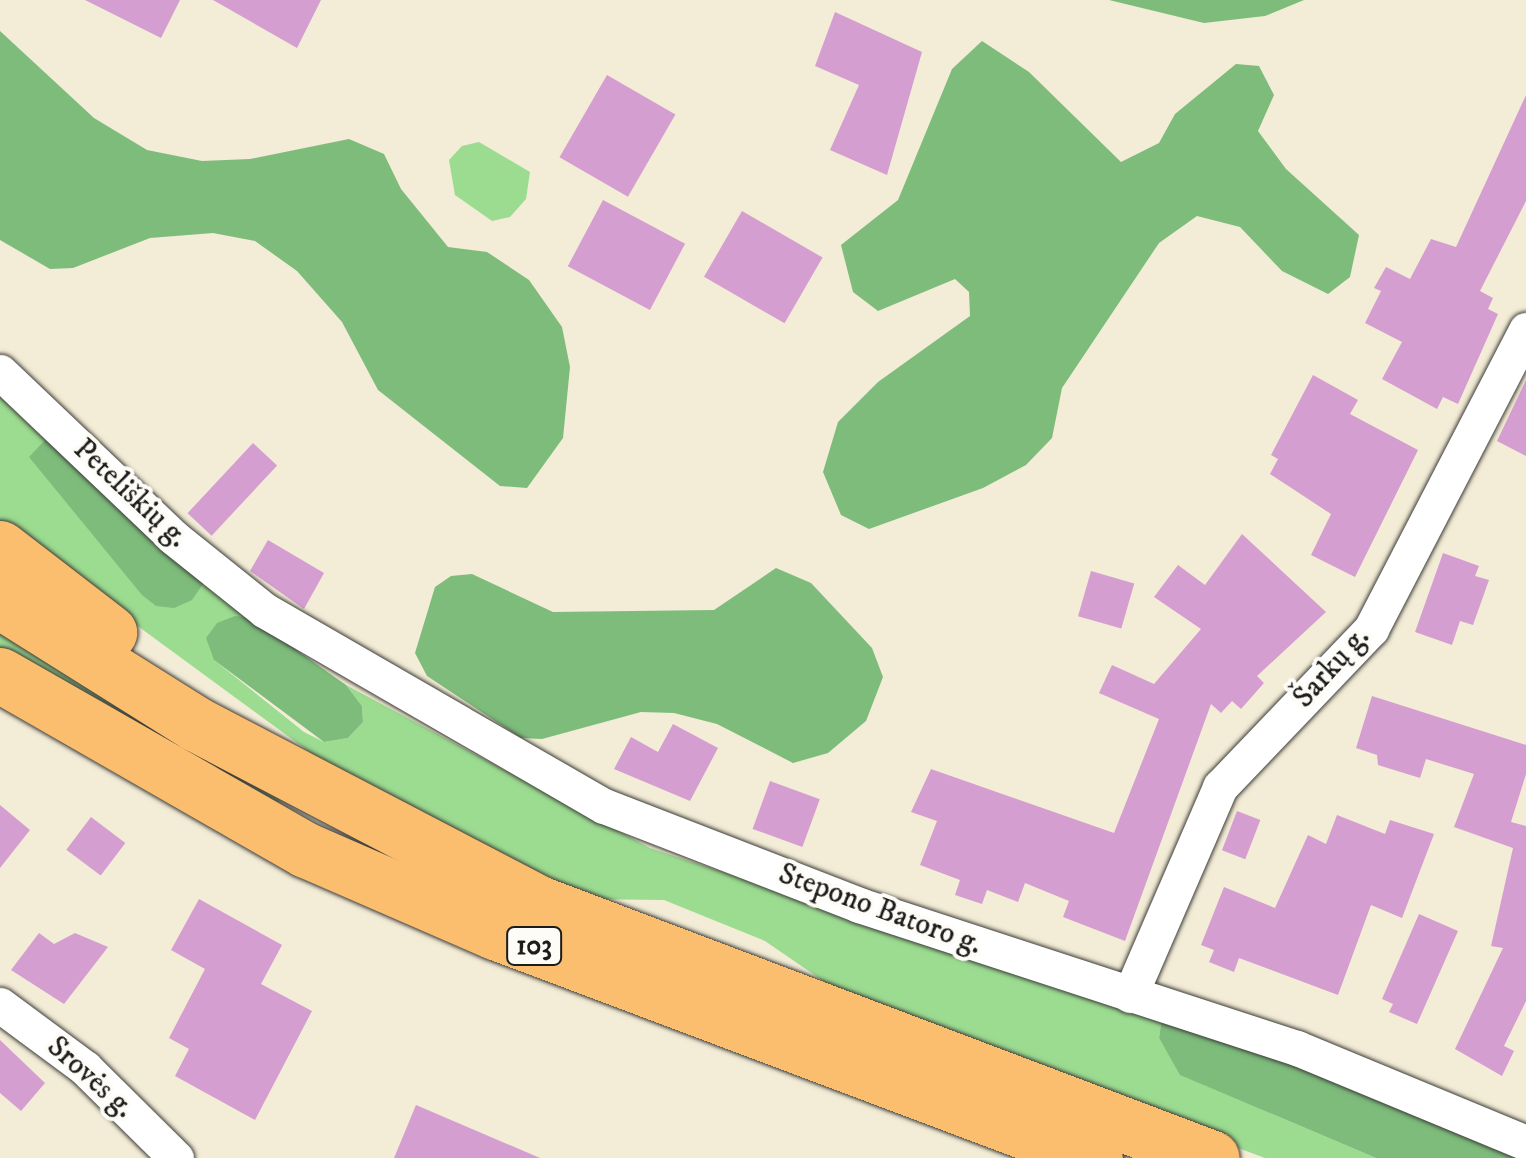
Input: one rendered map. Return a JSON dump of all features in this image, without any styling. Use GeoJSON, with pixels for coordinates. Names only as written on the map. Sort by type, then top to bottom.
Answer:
{"type":"FeatureCollection","features":[{"type":"Feature","properties":{"kind":"main road","name":"103"},"geometry":{"type":"LineString","coordinates":[[0,548],[317,790],[540,904],[1212,1158]]}},
{"type":"Feature","properties":{"kind":"main road"},"geometry":{"type":"LineString","coordinates":[[0,601],[196,724],[317,790]]}},
{"type":"Feature","properties":{"kind":"main road","name":"103"},"geometry":{"type":"LineString","coordinates":[[0,676],[306,850],[495,932],[1095,1158]]}},
{"type":"Feature","properties":{"kind":"street","name":"Šarkų g."},"geometry":{"type":"LineString","coordinates":[[1130,995],[1220,786],[1370,629],[1521,353]]}},
{"type":"Feature","properties":{"kind":"street","name":"Peteliškių g."},"geometry":{"type":"LineString","coordinates":[[0,372],[174,537],[264,610]]}},
{"type":"Feature","properties":{"kind":"street","name":"Stepono Batoro g."},"geometry":{"type":"LineString","coordinates":[[264,610],[604,806],[859,905],[1297,1048],[1526,1143]]}},
{"type":"Feature","properties":{"kind":"street","name":"Srovės g."},"geometry":{"type":"LineString","coordinates":[[0,1004],[85,1068],[176,1158]]}},
{"type":"Feature","properties":{"kind":"green space"},"geometry":{"type":"Polygon","coordinates":[[[1109,0],[1304,0],[1265,16],[1204,23],[1109,0]]]}},
{"type":"Feature","properties":{"kind":"green space"},"geometry":{"type":"Polygon","coordinates":[[[0,31],[94,118],[147,150],[202,161],[250,159],[349,139],[384,154],[401,189],[448,247],[487,252],[529,280],[562,327],[570,367],[563,438],[527,488],[500,486],[378,390],[342,322],[297,271],[255,241],[213,233],[150,238],[73,268],[50,269],[0,240],[0,31]]]}},
{"type":"Feature","properties":{"kind":"green space"},"geometry":{"type":"Polygon","coordinates":[[[982,41],[1029,72],[1121,162],[1159,143],[1175,114],[1236,64],[1259,66],[1274,95],[1258,131],[1286,169],[1359,235],[1350,277],[1328,294],[1282,271],[1240,227],[1197,216],[1159,243],[1062,388],[1052,438],[1026,465],[983,488],[869,529],[841,515],[823,472],[838,422],[878,382],[970,316],[969,292],[955,279],[878,311],[853,292],[841,245],[898,200],[952,69],[982,41]]]}},
{"type":"Feature","properties":{"kind":"green space"},"geometry":{"type":"Polygon","coordinates":[[[479,142],[530,172],[526,199],[510,217],[492,221],[455,195],[449,160],[462,146],[479,142]]]}},
{"type":"Feature","properties":{"kind":"green space"},"geometry":{"type":"Polygon","coordinates":[[[0,389],[251,618],[214,660],[304,732],[324,742],[348,738],[363,722],[362,706],[346,685],[650,848],[1162,1017],[1159,1038],[1181,1075],[1376,1158],[1265,1158],[861,1007],[765,941],[664,900],[583,899],[330,767],[0,525],[0,389]]]}},
{"type":"Feature","properties":{"kind":"green space"},"geometry":{"type":"Polygon","coordinates":[[[48,437],[205,581],[192,600],[174,608],[156,606],[142,595],[29,457],[48,437]]]}},
{"type":"Feature","properties":{"kind":"green space"},"geometry":{"type":"Polygon","coordinates":[[[776,568],[811,583],[872,648],[883,677],[866,721],[828,753],[793,763],[717,724],[674,713],[641,712],[542,739],[521,738],[427,676],[415,653],[435,587],[451,576],[472,574],[553,612],[714,610],[776,568]]]}},
{"type":"Feature","properties":{"kind":"green space"},"geometry":{"type":"Polygon","coordinates":[[[235,616],[251,618],[346,685],[362,706],[363,722],[348,738],[324,742],[214,660],[206,638],[217,623],[235,616]]]}},
{"type":"Feature","properties":{"kind":"green space"},"geometry":{"type":"Polygon","coordinates":[[[0,624],[280,800],[274,812],[0,654],[0,624]]]}},
{"type":"Feature","properties":{"kind":"green space"},"geometry":{"type":"Polygon","coordinates":[[[1162,1017],[1345,1081],[1526,1158],[1376,1158],[1180,1075],[1159,1038],[1162,1017]]]}},
{"type":"Feature","properties":{"kind":"building"},"geometry":{"type":"Polygon","coordinates":[[[85,0],[180,0],[161,38],[85,0]]]}},
{"type":"Feature","properties":{"kind":"building"},"geometry":{"type":"Polygon","coordinates":[[[213,0],[321,0],[297,48],[213,0]]]}},
{"type":"Feature","properties":{"kind":"building"},"geometry":{"type":"Polygon","coordinates":[[[835,12],[922,52],[887,175],[830,150],[859,85],[815,66],[835,12]]]}},
{"type":"Feature","properties":{"kind":"building"},"geometry":{"type":"Polygon","coordinates":[[[607,75],[675,114],[628,197],[560,157],[607,75]]]}},
{"type":"Feature","properties":{"kind":"building"},"geometry":{"type":"Polygon","coordinates":[[[1526,95],[1526,201],[1480,291],[1493,298],[1488,309],[1498,314],[1458,404],[1443,397],[1437,409],[1382,379],[1402,342],[1365,323],[1381,291],[1374,288],[1386,267],[1410,279],[1431,239],[1456,247],[1526,95]]]}},
{"type":"Feature","properties":{"kind":"building"},"geometry":{"type":"Polygon","coordinates":[[[603,200],[685,244],[650,310],[568,266],[603,200]]]}},
{"type":"Feature","properties":{"kind":"building"},"geometry":{"type":"Polygon","coordinates":[[[742,211],[823,258],[785,323],[704,277],[742,211]]]}},
{"type":"Feature","properties":{"kind":"building"},"geometry":{"type":"Polygon","coordinates":[[[1313,375],[1358,400],[1350,414],[1418,450],[1355,577],[1311,555],[1331,514],[1270,474],[1278,459],[1271,455],[1313,375]]]}},
{"type":"Feature","properties":{"kind":"building"},"geometry":{"type":"Polygon","coordinates":[[[1526,380],[1526,456],[1497,441],[1526,380]]]}},
{"type":"Feature","properties":{"kind":"building"},"geometry":{"type":"Polygon","coordinates":[[[253,443],[277,466],[212,536],[188,513],[253,443]]]}},
{"type":"Feature","properties":{"kind":"building"},"geometry":{"type":"Polygon","coordinates":[[[1242,534],[1326,612],[1257,676],[1264,683],[1241,709],[1232,701],[1221,713],[1211,704],[1125,941],[1063,917],[1069,901],[1025,883],[1018,902],[987,890],[982,904],[955,895],[960,880],[920,865],[937,821],[911,812],[931,769],[1114,833],[1159,719],[1099,693],[1112,665],[1154,684],[1201,629],[1154,597],[1178,565],[1205,585],[1242,534]]]}},
{"type":"Feature","properties":{"kind":"building"},"geometry":{"type":"Polygon","coordinates":[[[268,540],[324,573],[304,609],[250,571],[268,540]]]}},
{"type":"Feature","properties":{"kind":"building"},"geometry":{"type":"Polygon","coordinates":[[[1443,553],[1479,566],[1475,576],[1489,580],[1473,625],[1460,621],[1452,645],[1415,632],[1443,553]]]}},
{"type":"Feature","properties":{"kind":"building"},"geometry":{"type":"Polygon","coordinates":[[[1091,571],[1134,583],[1121,629],[1078,616],[1091,571]]]}},
{"type":"Feature","properties":{"kind":"building"},"geometry":{"type":"Polygon","coordinates":[[[1372,696],[1526,745],[1526,774],[1511,822],[1526,826],[1526,1001],[1504,1046],[1514,1051],[1502,1076],[1455,1049],[1503,948],[1491,946],[1513,848],[1454,827],[1474,774],[1426,759],[1420,778],[1378,765],[1377,755],[1356,748],[1372,696]]]}},
{"type":"Feature","properties":{"kind":"building"},"geometry":{"type":"Polygon","coordinates":[[[673,724],[718,748],[690,801],[614,769],[631,737],[658,752],[673,724]]]}},
{"type":"Feature","properties":{"kind":"building"},"geometry":{"type":"Polygon","coordinates":[[[770,781],[820,799],[802,847],[753,829],[770,781]]]}},
{"type":"Feature","properties":{"kind":"building"},"geometry":{"type":"Polygon","coordinates":[[[0,805],[30,830],[0,868],[0,805]]]}},
{"type":"Feature","properties":{"kind":"building"},"geometry":{"type":"Polygon","coordinates":[[[1237,811],[1260,820],[1245,859],[1222,850],[1237,811]]]}},
{"type":"Feature","properties":{"kind":"building"},"geometry":{"type":"Polygon","coordinates":[[[1337,815],[1385,834],[1390,820],[1434,834],[1402,918],[1371,905],[1338,995],[1239,958],[1234,972],[1209,962],[1214,950],[1201,945],[1224,887],[1275,908],[1308,835],[1326,844],[1337,815]]]}},
{"type":"Feature","properties":{"kind":"building"},"geometry":{"type":"Polygon","coordinates":[[[91,817],[125,843],[101,876],[66,850],[91,817]]]}},
{"type":"Feature","properties":{"kind":"building"},"geometry":{"type":"Polygon","coordinates":[[[199,899],[282,945],[261,984],[312,1011],[255,1120],[175,1076],[189,1049],[169,1038],[205,969],[171,950],[199,899]]]}},
{"type":"Feature","properties":{"kind":"building"},"geometry":{"type":"Polygon","coordinates":[[[1419,914],[1458,931],[1417,1024],[1389,1012],[1393,1004],[1382,999],[1419,914]]]}},
{"type":"Feature","properties":{"kind":"building"},"geometry":{"type":"Polygon","coordinates":[[[39,933],[54,944],[75,933],[108,947],[64,1004],[11,970],[39,933]]]}},
{"type":"Feature","properties":{"kind":"building"},"geometry":{"type":"Polygon","coordinates":[[[0,1040],[45,1083],[21,1111],[0,1093],[0,1040]]]}},
{"type":"Feature","properties":{"kind":"building"},"geometry":{"type":"Polygon","coordinates":[[[416,1105],[540,1158],[394,1158],[416,1105]]]}}]}
